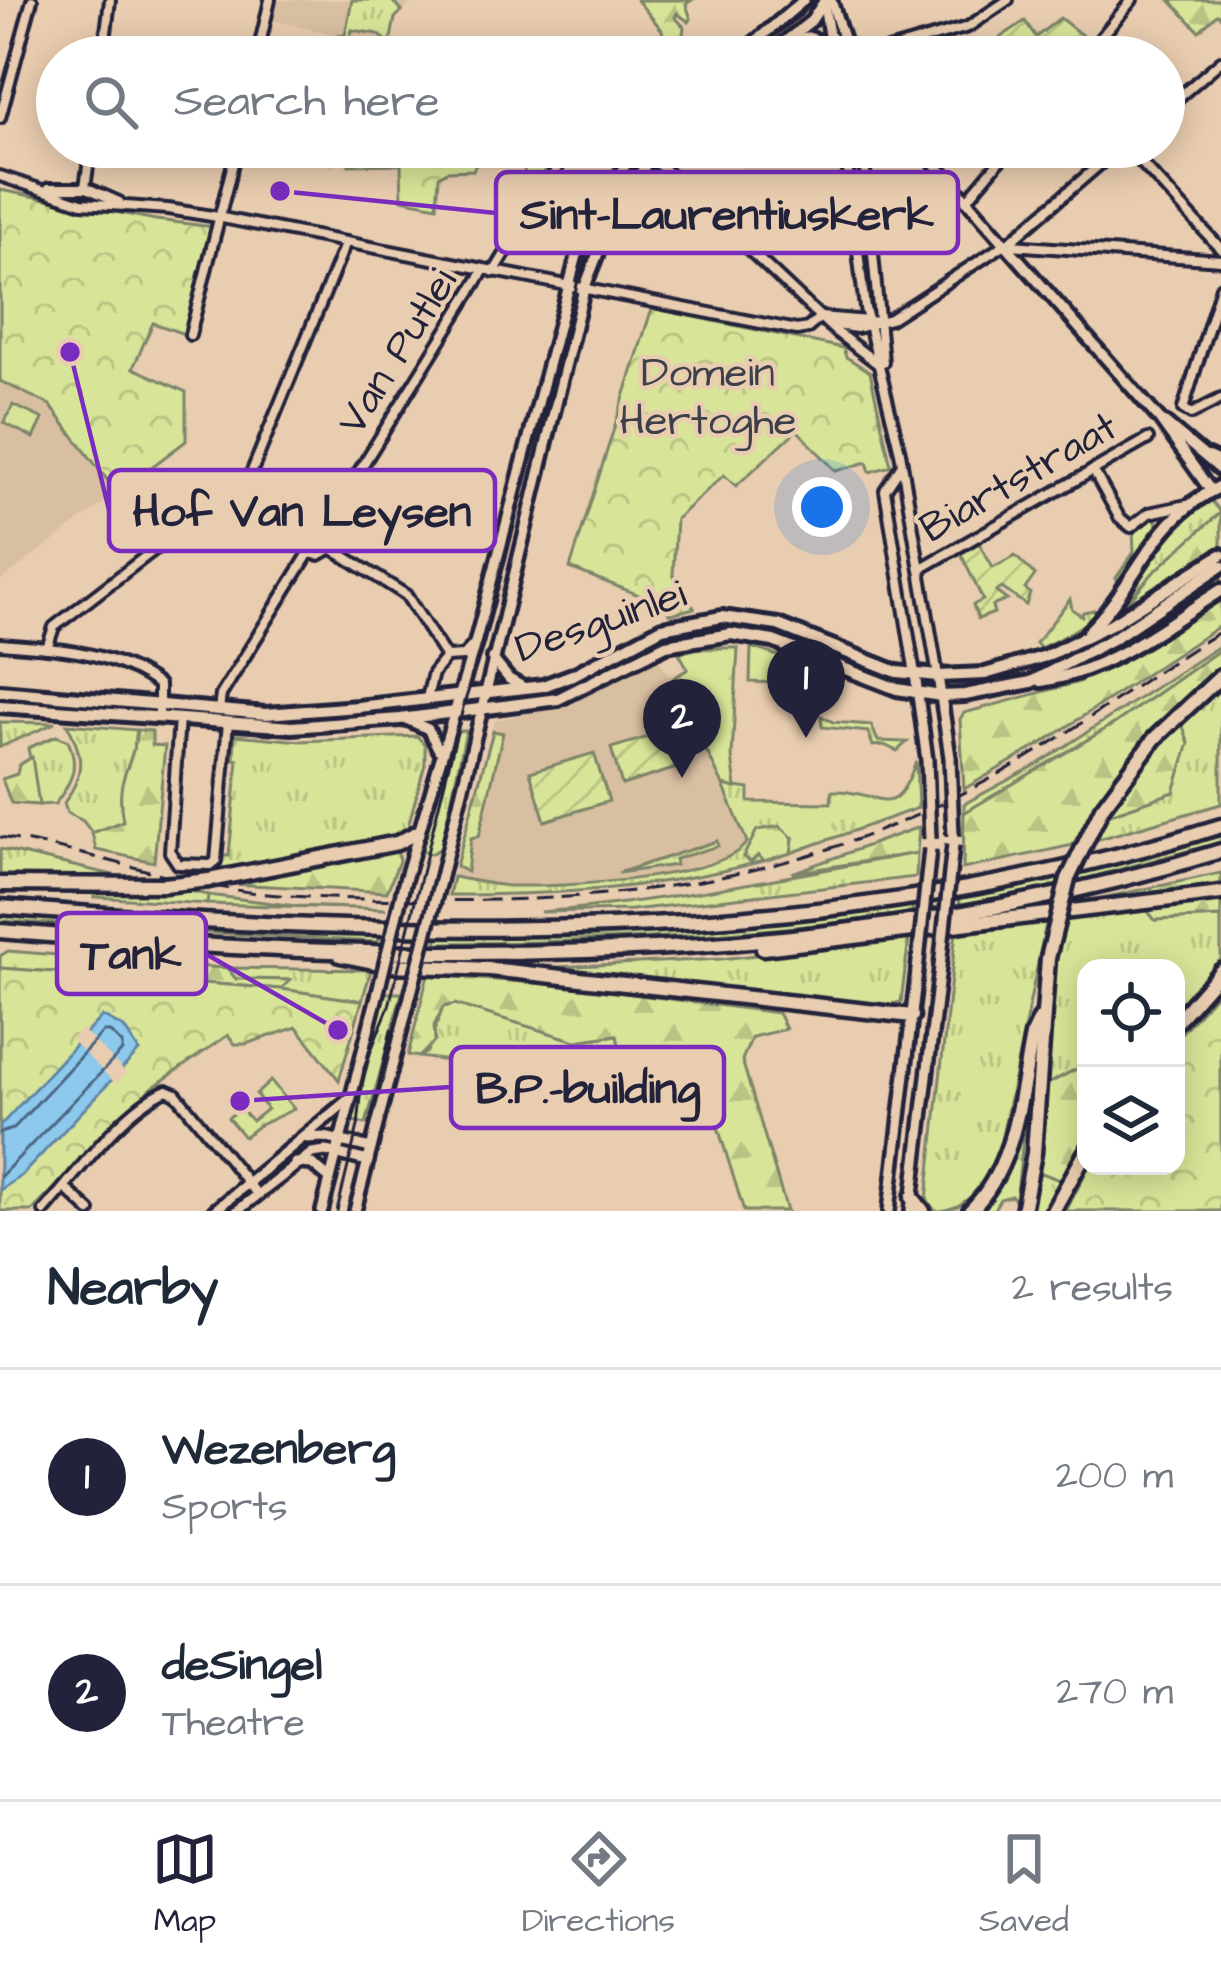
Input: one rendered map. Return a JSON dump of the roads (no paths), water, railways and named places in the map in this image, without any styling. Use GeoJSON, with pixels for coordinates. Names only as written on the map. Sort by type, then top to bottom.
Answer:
{"type":"FeatureCollection","features":[{"type":"Feature","properties":{"kind":"highway"},"geometry":{"type":"LineString","coordinates":[[1022,1211],[1034,1153],[1048,958],[1068,879],[1102,808],[1155,738],[1221,676]]}},
{"type":"Feature","properties":{"kind":"highway"},"geometry":{"type":"LineString","coordinates":[[0,907],[354,927],[665,924],[775,916],[938,895],[1091,863],[1219,826]]}},
{"type":"Feature","properties":{"kind":"highway"},"geometry":{"type":"LineString","coordinates":[[0,884],[164,885],[209,880],[383,846],[418,832]]}},
{"type":"Feature","properties":{"kind":"highway"},"geometry":{"type":"LineString","coordinates":[[0,931],[304,949],[488,953],[649,949],[962,914],[1221,851]]}},
{"type":"Feature","properties":{"kind":"highway"},"geometry":{"type":"LineString","coordinates":[[649,949],[680,955],[816,944],[1221,893]]}},
{"type":"Feature","properties":{"kind":"highway"},"geometry":{"type":"LineString","coordinates":[[304,949],[390,965],[513,971],[912,1016]]}},
{"type":"Feature","properties":{"kind":"highway"},"geometry":{"type":"LineString","coordinates":[[1185,1012],[1221,971]]}},
{"type":"Feature","properties":{"kind":"highway"},"geometry":{"type":"LineString","coordinates":[[970,1211],[1005,1160],[1032,1036],[1043,1012]]}},
{"type":"Feature","properties":{"kind":"highway"},"geometry":{"type":"LineString","coordinates":[[1053,1211],[1077,1168]]}},
{"type":"Feature","properties":{"kind":"highway"},"geometry":{"type":"LineString","coordinates":[[912,1204],[923,1211]]}},
{"type":"Feature","properties":{"kind":"main road"},"geometry":{"type":"LineString","coordinates":[[761,36],[803,0]]}},
{"type":"Feature","properties":{"kind":"main road"},"geometry":{"type":"LineString","coordinates":[[823,2],[838,36]]}},
{"type":"Feature","properties":{"kind":"main road"},"geometry":{"type":"LineString","coordinates":[[793,36],[811,21],[823,2]]}},
{"type":"Feature","properties":{"kind":"main road"},"geometry":{"type":"LineString","coordinates":[[823,2],[831,36]]}},
{"type":"Feature","properties":{"kind":"main road"},"geometry":{"type":"LineString","coordinates":[[322,1211],[405,880],[475,643],[568,286],[602,202],[631,168]]}},
{"type":"Feature","properties":{"kind":"main road"},"geometry":{"type":"LineString","coordinates":[[355,1211],[584,290],[610,220],[637,168]]}},
{"type":"Feature","properties":{"kind":"main road"},"geometry":{"type":"LineString","coordinates":[[938,168],[1160,420],[1221,501]]}},
{"type":"Feature","properties":{"kind":"main road"},"geometry":{"type":"LineString","coordinates":[[1160,420],[1221,466]]}},
{"type":"Feature","properties":{"kind":"main road"},"geometry":{"type":"LineString","coordinates":[[1082,638],[1129,586],[1162,529],[1188,505],[1216,489]]}},
{"type":"Feature","properties":{"kind":"main road","name":"Desguinlei"},"geometry":{"type":"LineString","coordinates":[[180,711],[293,714],[528,688],[575,674],[662,628],[722,617],[778,625],[869,664],[915,674],[997,673],[1082,638],[1146,604],[1221,555]]}},
{"type":"Feature","properties":{"kind":"main road","name":"Desguinlei"},"geometry":{"type":"LineString","coordinates":[[159,709],[228,722],[292,727],[481,710],[558,699],[666,645],[712,635],[773,641],[876,683],[941,696],[1031,682],[1114,638],[1221,566]]}},
{"type":"Feature","properties":{"kind":"main road"},"geometry":{"type":"LineString","coordinates":[[1031,682],[1058,678],[1121,654],[1221,590]]}},
{"type":"Feature","properties":{"kind":"main road"},"geometry":{"type":"LineString","coordinates":[[491,657],[509,679],[528,688]]}},
{"type":"Feature","properties":{"kind":"main road"},"geometry":{"type":"LineString","coordinates":[[889,1211],[930,849],[927,760],[915,674]]}},
{"type":"Feature","properties":{"kind":"main road"},"geometry":{"type":"LineString","coordinates":[[912,1204],[953,844],[950,757],[938,676]]}},
{"type":"Feature","properties":{"kind":"main road"},"geometry":{"type":"LineString","coordinates":[[0,691],[159,709]]}},
{"type":"Feature","properties":{"kind":"main road"},"geometry":{"type":"LineString","coordinates":[[0,706],[159,709]]}},
{"type":"Feature","properties":{"kind":"main road"},"geometry":{"type":"LineString","coordinates":[[400,718],[428,729],[440,752]]}},
{"type":"Feature","properties":{"kind":"main road"},"geometry":{"type":"LineString","coordinates":[[912,1016],[934,1018]]}},
{"type":"Feature","properties":{"kind":"main road"},"geometry":{"type":"LineString","coordinates":[[214,1211],[350,1099]]}},
{"type":"Feature","properties":{"kind":"main road"},"geometry":{"type":"LineString","coordinates":[[307,1138],[371,1148]]}},
{"type":"Feature","properties":{"kind":"main road"},"geometry":{"type":"LineString","coordinates":[[237,1211],[317,1151],[368,1162]]}},
{"type":"Feature","properties":{"kind":"main road"},"geometry":{"type":"LineString","coordinates":[[296,1163],[312,1164],[330,1179]]}},
{"type":"Feature","properties":{"kind":"street"},"geometry":{"type":"LineString","coordinates":[[0,118],[32,0]]}},
{"type":"Feature","properties":{"kind":"street"},"geometry":{"type":"LineString","coordinates":[[106,36],[110,0]]}},
{"type":"Feature","properties":{"kind":"street"},"geometry":{"type":"LineString","coordinates":[[262,36],[270,0]]}},
{"type":"Feature","properties":{"kind":"street"},"geometry":{"type":"LineString","coordinates":[[937,36],[968,27],[1008,0]]}},
{"type":"Feature","properties":{"kind":"street"},"geometry":{"type":"LineString","coordinates":[[1102,36],[1129,1]]}},
{"type":"Feature","properties":{"kind":"street"},"geometry":{"type":"LineString","coordinates":[[1185,92],[1221,61]]}},
{"type":"Feature","properties":{"kind":"street"},"geometry":{"type":"LineString","coordinates":[[85,194],[88,168]]}},
{"type":"Feature","properties":{"kind":"street"},"geometry":{"type":"LineString","coordinates":[[190,334],[232,168]]}},
{"type":"Feature","properties":{"kind":"street","name":"Van Putlei"},"geometry":{"type":"LineString","coordinates":[[325,526],[556,168]]}},
{"type":"Feature","properties":{"kind":"street"},"geometry":{"type":"LineString","coordinates":[[667,168],[824,321],[872,357],[884,376]]}},
{"type":"Feature","properties":{"kind":"street"},"geometry":{"type":"LineString","coordinates":[[847,168],[868,323],[902,465],[938,676]]}},
{"type":"Feature","properties":{"kind":"street"},"geometry":{"type":"LineString","coordinates":[[850,191],[859,196],[867,188],[865,168]]}},
{"type":"Feature","properties":{"kind":"street"},"geometry":{"type":"LineString","coordinates":[[966,202],[994,168]]}},
{"type":"Feature","properties":{"kind":"street"},"geometry":{"type":"LineString","coordinates":[[0,176],[126,205],[220,218],[797,330],[824,321],[880,322],[1004,246],[1098,168]]}},
{"type":"Feature","properties":{"kind":"street"},"geometry":{"type":"LineString","coordinates":[[1142,168],[1221,256]]}},
{"type":"Feature","properties":{"kind":"street"},"geometry":{"type":"LineString","coordinates":[[852,212],[860,206],[869,210],[884,376]]}},
{"type":"Feature","properties":{"kind":"street"},"geometry":{"type":"LineString","coordinates":[[47,648],[54,627],[250,476],[346,242]]}},
{"type":"Feature","properties":{"kind":"street"},"geometry":{"type":"LineString","coordinates":[[1004,246],[1221,256]]}},
{"type":"Feature","properties":{"kind":"street"},"geometry":{"type":"LineString","coordinates":[[1221,287],[1184,405],[1186,413],[1221,399]]}},
{"type":"Feature","properties":{"kind":"street","name":"Biartstraat"},"geometry":{"type":"LineString","coordinates":[[920,569],[1148,439]]}},
{"type":"Feature","properties":{"kind":"street"},"geometry":{"type":"LineString","coordinates":[[902,465],[885,490],[915,674]]}},
{"type":"Feature","properties":{"kind":"street"},"geometry":{"type":"LineString","coordinates":[[1093,470],[1119,517],[1135,523],[1153,515],[1162,529]]}},
{"type":"Feature","properties":{"kind":"street"},"geometry":{"type":"LineString","coordinates":[[236,489],[304,532]]}},
{"type":"Feature","properties":{"kind":"street"},"geometry":{"type":"LineString","coordinates":[[1135,523],[1156,510],[1188,505]]}},
{"type":"Feature","properties":{"kind":"street"},"geometry":{"type":"LineString","coordinates":[[316,524],[325,526],[333,538],[331,548],[323,554],[309,553],[302,541],[304,532],[316,524]]}},
{"type":"Feature","properties":{"kind":"street"},"geometry":{"type":"LineString","coordinates":[[331,548],[402,592],[446,657]]}},
{"type":"Feature","properties":{"kind":"street"},"geometry":{"type":"LineString","coordinates":[[219,709],[221,694],[309,553]]}},
{"type":"Feature","properties":{"kind":"street"},"geometry":{"type":"LineString","coordinates":[[427,698],[433,673],[446,657],[463,656],[475,643]]}},
{"type":"Feature","properties":{"kind":"street"},"geometry":{"type":"LineString","coordinates":[[0,644],[95,654],[154,681],[160,689],[159,709]]}},
{"type":"Feature","properties":{"kind":"street"},"geometry":{"type":"LineString","coordinates":[[180,711],[170,851],[178,864],[216,861],[228,722]]}},
{"type":"Feature","properties":{"kind":"street"},"geometry":{"type":"LineString","coordinates":[[44,1211],[133,1114],[167,1090],[176,1094],[257,1194]]}},
{"type":"Feature","properties":{"kind":"street"},"geometry":{"type":"LineString","coordinates":[[64,1188],[90,1211]]}},
{"type":"Feature","properties":{"kind":"water"},"geometry":{"type":"Polygon","coordinates":[[[102,1016],[124,1028],[139,1051],[21,1176],[0,1190],[0,1126],[102,1016]]]}},
{"type":"Feature","properties":{"kind":"tram line"},"geometry":{"type":"LineString","coordinates":[[774,36],[814,0]]}},
{"type":"Feature","properties":{"kind":"tram line"},"geometry":{"type":"LineString","coordinates":[[337,1211],[358,1126],[364,1068],[389,1006],[581,269],[602,216],[631,168]]}},
{"type":"Feature","properties":{"kind":"tram line"},"geometry":{"type":"LineString","coordinates":[[371,1118],[391,1030]]}},
{"type":"Feature","properties":{"kind":"railway"},"geometry":{"type":"LineString","coordinates":[[0,837],[225,888],[298,896],[494,900],[636,891],[706,880],[774,865],[909,819],[1038,751],[1221,631]]}},
{"type":"Feature","properties":{"kind":"place","name":"Sint-Laurentiuskerk"},"geometry":{"type":"Point","coordinates":[280,191]}},
{"type":"Feature","properties":{"kind":"place","name":"Hof Van Leysen"},"geometry":{"type":"Point","coordinates":[70,352]}},
{"type":"Feature","properties":{"kind":"place","name":"Wezenberg"},"geometry":{"type":"Point","coordinates":[806,738]}},
{"type":"Feature","properties":{"kind":"place","name":"deSingel"},"geometry":{"type":"Point","coordinates":[682,778]}},
{"type":"Feature","properties":{"kind":"place","name":"Tank"},"geometry":{"type":"Point","coordinates":[338,1030]}},
{"type":"Feature","properties":{"kind":"place","name":"B.P.-building"},"geometry":{"type":"Point","coordinates":[240,1101]}},
{"type":"Feature","properties":{"kind":"park label","name":"Domein Hertoghe"},"geometry":{"type":"Point","coordinates":[708,398]}}]}
